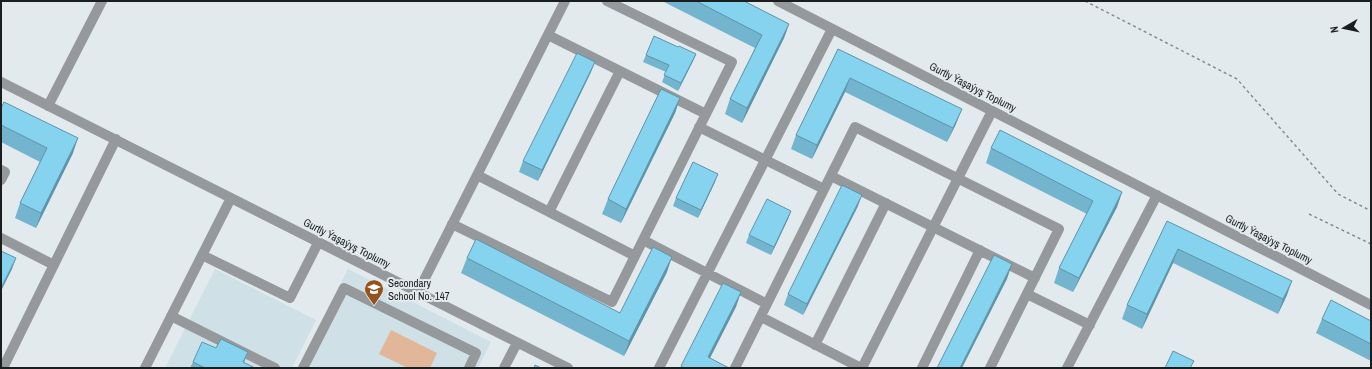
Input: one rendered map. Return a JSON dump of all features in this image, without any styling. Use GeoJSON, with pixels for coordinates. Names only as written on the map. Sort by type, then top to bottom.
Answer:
{"type":"FeatureCollection","features":[{"type":"Feature","properties":{"kind":"street"},"geometry":{"type":"LineString","coordinates":[[48,106],[102,1]]}},
{"type":"Feature","properties":{"kind":"street"},"geometry":{"type":"LineString","coordinates":[[418,292],[565,1]]}},
{"type":"Feature","properties":{"kind":"street"},"geometry":{"type":"LineString","coordinates":[[452,224],[612,302],[732,62],[607,1]]}},
{"type":"Feature","properties":{"kind":"street","name":"Gurtly Ýaşaýyş Toplumy"},"geometry":{"type":"LineString","coordinates":[[778,1],[1371,304]]}},
{"type":"Feature","properties":{"kind":"street"},"geometry":{"type":"LineString","coordinates":[[659,368],[832,29]]}},
{"type":"Feature","properties":{"kind":"street"},"geometry":{"type":"LineString","coordinates":[[548,35],[706,114]]}},
{"type":"Feature","properties":{"kind":"street"},"geometry":{"type":"LineString","coordinates":[[549,212],[620,71]]}},
{"type":"Feature","properties":{"kind":"street","name":"Gurtly Ýaşaýyş Toplumy"},"geometry":{"type":"LineString","coordinates":[[1,82],[568,368]]}},
{"type":"Feature","properties":{"kind":"street"},"geometry":{"type":"LineString","coordinates":[[760,317],[861,368],[992,110]]}},
{"type":"Feature","properties":{"kind":"street"},"geometry":{"type":"LineString","coordinates":[[699,127],[824,189]]}},
{"type":"Feature","properties":{"kind":"street"},"geometry":{"type":"LineString","coordinates":[[735,368],[855,127],[1059,229],[990,368]]}},
{"type":"Feature","properties":{"kind":"street"},"geometry":{"type":"LineString","coordinates":[[3,368],[116,139]]}},
{"type":"Feature","properties":{"kind":"street"},"geometry":{"type":"LineString","coordinates":[[1,170],[5,172],[1,180]]}},
{"type":"Feature","properties":{"kind":"street"},"geometry":{"type":"LineString","coordinates":[[477,175],[635,256]]}},
{"type":"Feature","properties":{"kind":"street"},"geometry":{"type":"LineString","coordinates":[[831,176],[1035,278]]}},
{"type":"Feature","properties":{"kind":"street"},"geometry":{"type":"LineString","coordinates":[[1068,368],[1157,195]]}},
{"type":"Feature","properties":{"kind":"street"},"geometry":{"type":"LineString","coordinates":[[145,368],[230,198]]}},
{"type":"Feature","properties":{"kind":"street"},"geometry":{"type":"LineString","coordinates":[[815,345],[886,203]]}},
{"type":"Feature","properties":{"kind":"street"},"geometry":{"type":"LineString","coordinates":[[1,238],[54,265]]}},
{"type":"Feature","properties":{"kind":"street"},"geometry":{"type":"LineString","coordinates":[[643,240],[767,304]]}},
{"type":"Feature","properties":{"kind":"street"},"geometry":{"type":"LineString","coordinates":[[202,256],[290,298],[318,242]]}},
{"type":"Feature","properties":{"kind":"street"},"geometry":{"type":"LineString","coordinates":[[922,368],[980,250]]}},
{"type":"Feature","properties":{"kind":"street"},"geometry":{"type":"LineString","coordinates":[[303,368],[344,288],[476,353],[469,368]]}},
{"type":"Feature","properties":{"kind":"street"},"geometry":{"type":"LineString","coordinates":[[1027,294],[1090,325]]}},
{"type":"Feature","properties":{"kind":"street"},"geometry":{"type":"LineString","coordinates":[[171,316],[275,368]]}},
{"type":"Feature","properties":{"kind":"street"},"geometry":{"type":"LineString","coordinates":[[504,368],[517,342]]}},
{"type":"Feature","properties":{"kind":"path"},"geometry":{"type":"LineString","coordinates":[[1085,1],[1237,79],[1338,194],[1371,211]]}},
{"type":"Feature","properties":{"kind":"path"},"geometry":{"type":"LineString","coordinates":[[1309,214],[1371,244]]}},
{"type":"Feature","properties":{"kind":"shaded area"},"geometry":{"type":"Polygon","coordinates":[[[215,269],[316,320],[292,368],[165,368],[215,269]]]}},
{"type":"Feature","properties":{"kind":"shaded area","name":"Secondary School No. 147"},"geometry":{"type":"Polygon","coordinates":[[[348,269],[491,342],[478,368],[298,368],[348,269]]]}},
{"type":"Feature","properties":{"kind":"shaded area"},"geometry":{"type":"Polygon","coordinates":[[[391,330],[437,353],[430,368],[408,368],[379,354],[391,330]]]}},
{"type":"Feature","properties":{"kind":"building"},"geometry":{"type":"Polygon","coordinates":[[[696,1],[744,1],[789,24],[747,108],[730,99],[762,35],[696,1]]]}},
{"type":"Feature","properties":{"kind":"building"},"geometry":{"type":"Polygon","coordinates":[[[654,36],[696,54],[681,83],[664,75],[669,65],[646,55],[654,36]]]}},
{"type":"Feature","properties":{"kind":"building"},"geometry":{"type":"Polygon","coordinates":[[[838,49],[962,109],[953,128],[850,78],[817,145],[796,135],[838,49]]]}},
{"type":"Feature","properties":{"kind":"building"},"geometry":{"type":"Polygon","coordinates":[[[577,53],[595,62],[542,170],[523,161],[577,53]]]}},
{"type":"Feature","properties":{"kind":"building"},"geometry":{"type":"Polygon","coordinates":[[[661,89],[680,98],[626,209],[608,199],[661,89]]]}},
{"type":"Feature","properties":{"kind":"building"},"geometry":{"type":"Polygon","coordinates":[[[4,102],[78,138],[41,213],[20,203],[47,148],[1,125],[1,108],[4,102]]]}},
{"type":"Feature","properties":{"kind":"building"},"geometry":{"type":"Polygon","coordinates":[[[1000,130],[1122,192],[1079,278],[1059,268],[1093,201],[991,148],[1000,130]]]}},
{"type":"Feature","properties":{"kind":"building"},"geometry":{"type":"Polygon","coordinates":[[[693,162],[718,174],[701,210],[676,198],[693,162]]]}},
{"type":"Feature","properties":{"kind":"building"},"geometry":{"type":"Polygon","coordinates":[[[842,185],[862,195],[807,304],[788,294],[842,185]]]}},
{"type":"Feature","properties":{"kind":"building"},"geometry":{"type":"Polygon","coordinates":[[[767,199],[791,211],[774,247],[749,235],[767,199]]]}},
{"type":"Feature","properties":{"kind":"building"},"geometry":{"type":"Polygon","coordinates":[[[1167,221],[1292,281],[1283,299],[1178,249],[1147,314],[1127,305],[1167,221]]]}},
{"type":"Feature","properties":{"kind":"building"},"geometry":{"type":"Polygon","coordinates":[[[476,239],[620,313],[653,247],[672,257],[629,341],[467,258],[476,239]]]}},
{"type":"Feature","properties":{"kind":"building"},"geometry":{"type":"Polygon","coordinates":[[[1,251],[16,258],[1,288],[1,251]]]}},
{"type":"Feature","properties":{"kind":"building"},"geometry":{"type":"Polygon","coordinates":[[[994,255],[1012,264],[960,368],[937,368],[994,255]]]}},
{"type":"Feature","properties":{"kind":"building"},"geometry":{"type":"Polygon","coordinates":[[[723,283],[741,292],[708,357],[729,368],[684,368],[681,366],[723,283]]]}},
{"type":"Feature","properties":{"kind":"building"},"geometry":{"type":"Polygon","coordinates":[[[1331,300],[1371,321],[1371,344],[1322,319],[1331,300]]]}},
{"type":"Feature","properties":{"kind":"building"},"geometry":{"type":"Polygon","coordinates":[[[221,339],[248,352],[243,362],[255,368],[205,368],[193,362],[202,342],[216,348],[221,339]]]}},
{"type":"Feature","properties":{"kind":"building"},"geometry":{"type":"Polygon","coordinates":[[[1173,351],[1194,361],[1190,368],[1165,368],[1173,351]]]}},
{"type":"Feature","properties":{"kind":"building"},"geometry":{"type":"Polygon","coordinates":[[[535,365],[541,368],[534,368],[535,365]]]}},
{"type":"Feature","properties":{"kind":"place","name":"Secondary School No. 147"},"geometry":{"type":"Point","coordinates":[374,306]}}]}
